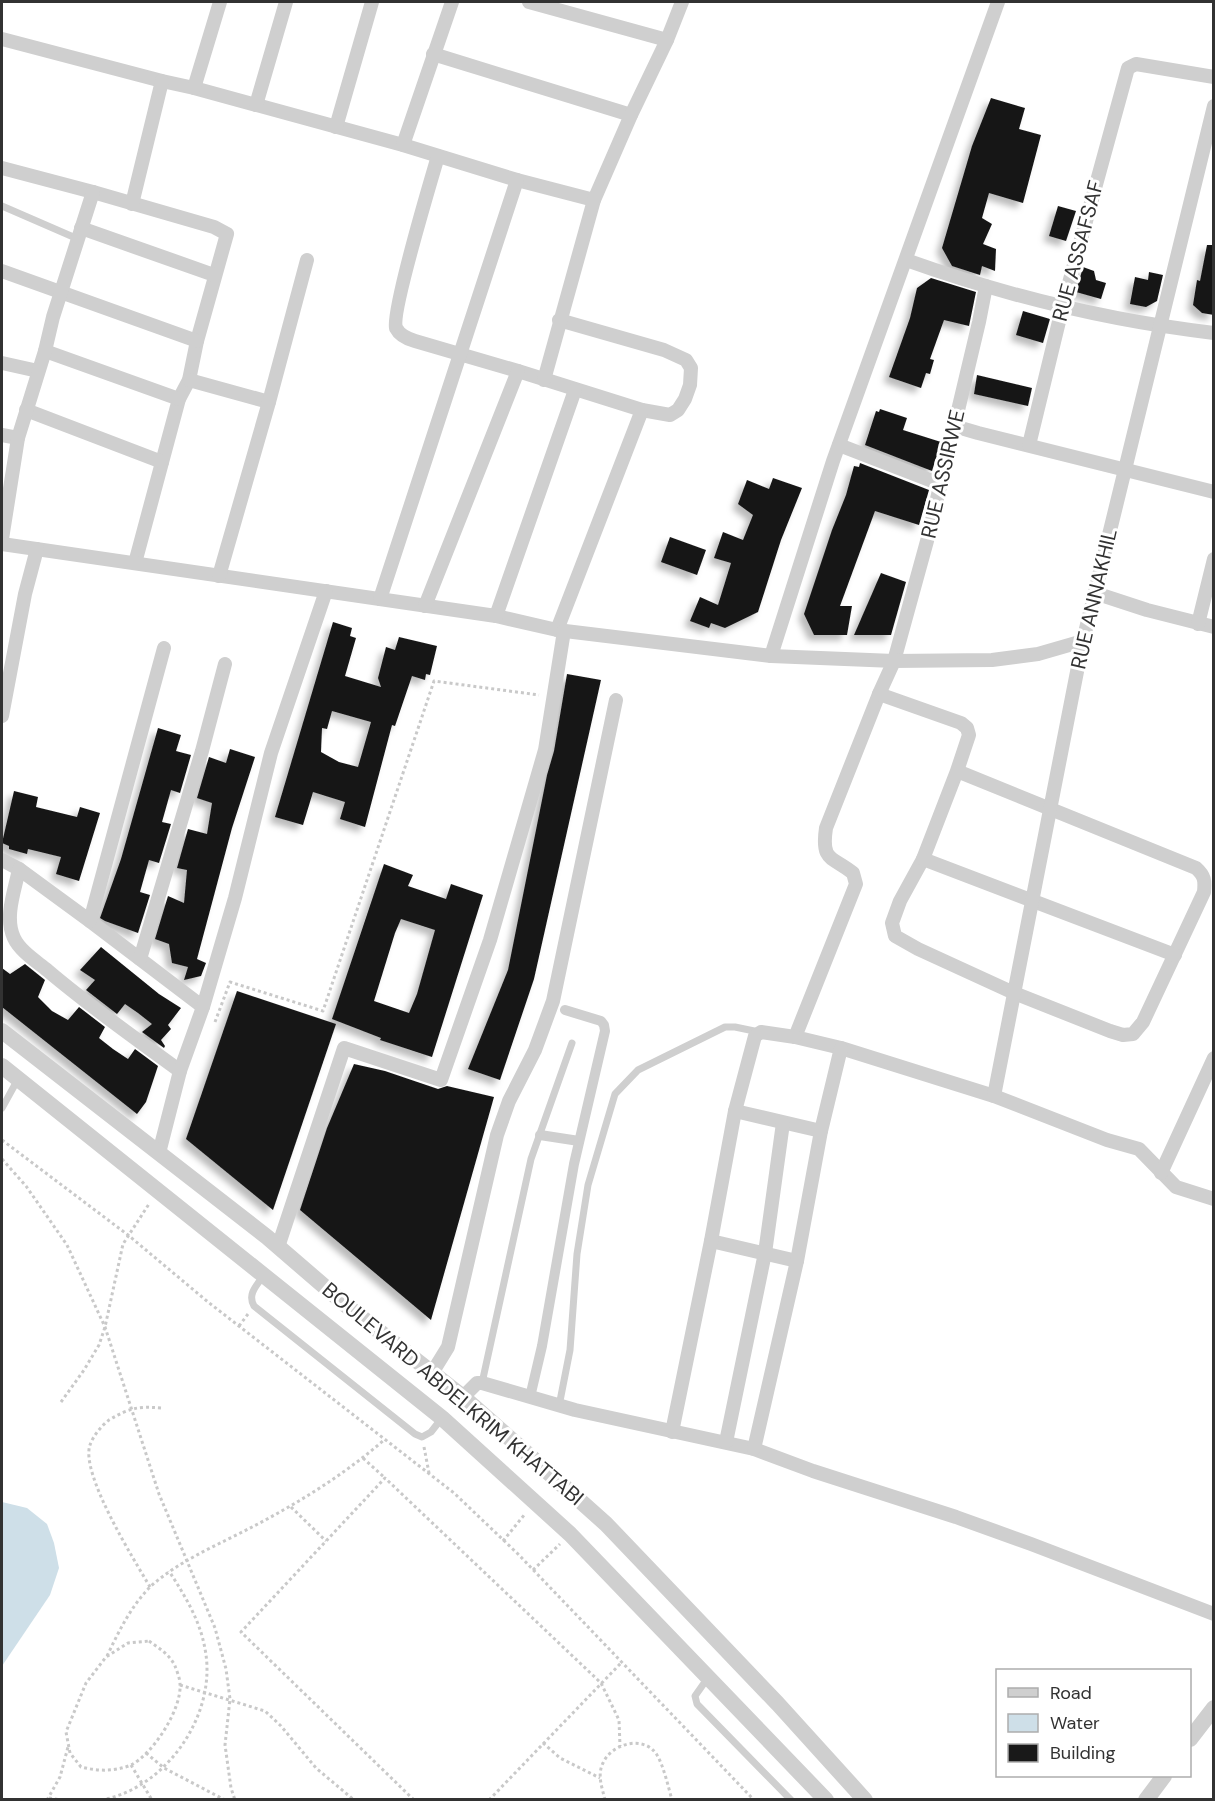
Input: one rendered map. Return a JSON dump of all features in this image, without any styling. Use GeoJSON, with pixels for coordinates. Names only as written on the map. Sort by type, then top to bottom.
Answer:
{"type":"FeatureCollection","features":[{"type":"Feature","properties":{"kind":"street"},"geometry":{"type":"LineString","coordinates":[[194,88],[220,2]]}},
{"type":"Feature","properties":{"kind":"street"},"geometry":{"type":"LineString","coordinates":[[256,105],[286,2]]}},
{"type":"Feature","properties":{"kind":"street"},"geometry":{"type":"LineString","coordinates":[[336,128],[372,2]]}},
{"type":"Feature","properties":{"kind":"street"},"geometry":{"type":"LineString","coordinates":[[403,145],[452,2]]}},
{"type":"Feature","properties":{"kind":"street"},"geometry":{"type":"LineString","coordinates":[[529,2],[668,40]]}},
{"type":"Feature","properties":{"kind":"street"},"geometry":{"type":"LineString","coordinates":[[544,380],[594,200],[631,115],[668,40],[682,2]]}},
{"type":"Feature","properties":{"kind":"street"},"geometry":{"type":"LineString","coordinates":[[771,656],[839,445],[998,2]]}},
{"type":"Feature","properties":{"kind":"street"},"geometry":{"type":"LineString","coordinates":[[2,39],[194,88],[594,200]]}},
{"type":"Feature","properties":{"kind":"street"},"geometry":{"type":"LineString","coordinates":[[433,54],[631,115]]}},
{"type":"Feature","properties":{"kind":"street","name":"RUE ASSAFSAF"},"geometry":{"type":"LineString","coordinates":[[1029,445],[1063,305],[1129,66],[1136,64],[1214,77]]}},
{"type":"Feature","properties":{"kind":"street"},"geometry":{"type":"LineString","coordinates":[[132,204],[162,81]]}},
{"type":"Feature","properties":{"kind":"street","name":"RUE ANNAKHIL"},"geometry":{"type":"LineString","coordinates":[[994,1096],[1083,641],[1212,122],[1214,106]]}},
{"type":"Feature","properties":{"kind":"street"},"geometry":{"type":"LineString","coordinates":[[438,156],[405,274],[396,326],[399,333],[406,338],[642,410],[670,415],[678,410],[690,384],[690,363],[664,350],[559,320]]}},
{"type":"Feature","properties":{"kind":"street"},"geometry":{"type":"LineString","coordinates":[[2,168],[214,227],[227,234],[196,341],[189,380],[179,399],[135,563]]}},
{"type":"Feature","properties":{"kind":"street"},"geometry":{"type":"LineString","coordinates":[[380,599],[517,180]]}},
{"type":"Feature","properties":{"kind":"street"},"geometry":{"type":"LineString","coordinates":[[2,539],[18,438],[53,317],[93,192]]}},
{"type":"Feature","properties":{"kind":"street"},"geometry":{"type":"LineString","coordinates":[[80,233],[214,275]]}},
{"type":"Feature","properties":{"kind":"street"},"geometry":{"type":"LineString","coordinates":[[219,576],[307,260]]}},
{"type":"Feature","properties":{"kind":"street"},"geometry":{"type":"LineString","coordinates":[[906,260],[1022,296],[1111,317],[1214,333]]}},
{"type":"Feature","properties":{"kind":"street"},"geometry":{"type":"LineString","coordinates":[[2,271],[196,341]]}},
{"type":"Feature","properties":{"kind":"street","name":"RUE ASSIRWE"},"geometry":{"type":"LineString","coordinates":[[795,1037],[856,884],[853,873],[827,855],[824,844],[826,828],[894,662],[940,484],[986,285]]}},
{"type":"Feature","properties":{"kind":"street"},"geometry":{"type":"LineString","coordinates":[[45,351],[179,399]]}},
{"type":"Feature","properties":{"kind":"street"},"geometry":{"type":"LineString","coordinates":[[2,363],[38,371]]}},
{"type":"Feature","properties":{"kind":"street"},"geometry":{"type":"LineString","coordinates":[[425,606],[518,371]]}},
{"type":"Feature","properties":{"kind":"street"},"geometry":{"type":"LineString","coordinates":[[189,380],[269,402]]}},
{"type":"Feature","properties":{"kind":"street"},"geometry":{"type":"LineString","coordinates":[[496,616],[576,390]]}},
{"type":"Feature","properties":{"kind":"street"},"geometry":{"type":"LineString","coordinates":[[26,410],[162,462]]}},
{"type":"Feature","properties":{"kind":"street"},"geometry":{"type":"LineString","coordinates":[[278,1247],[344,1048],[441,1080],[490,940],[545,750],[560,630],[642,410]]}},
{"type":"Feature","properties":{"kind":"street"},"geometry":{"type":"LineString","coordinates":[[954,426],[1214,492]]}},
{"type":"Feature","properties":{"kind":"street"},"geometry":{"type":"LineString","coordinates":[[2,435],[18,438]]}},
{"type":"Feature","properties":{"kind":"street"},"geometry":{"type":"LineString","coordinates":[[839,445],[940,484]]}},
{"type":"Feature","properties":{"kind":"street"},"geometry":{"type":"LineString","coordinates":[[2,544],[496,616],[560,630],[771,656],[894,662],[1007,658],[1048,652],[1083,641]]}},
{"type":"Feature","properties":{"kind":"street"},"geometry":{"type":"LineString","coordinates":[[2,717],[25,594],[38,549]]}},
{"type":"Feature","properties":{"kind":"street"},"geometry":{"type":"LineString","coordinates":[[1198,624],[1214,560]]}},
{"type":"Feature","properties":{"kind":"street"},"geometry":{"type":"LineString","coordinates":[[159,1153],[180,1071],[235,898],[272,753],[326,591]]}},
{"type":"Feature","properties":{"kind":"street"},"geometry":{"type":"LineString","coordinates":[[1095,593],[1214,627]]}},
{"type":"Feature","properties":{"kind":"street"},"geometry":{"type":"LineString","coordinates":[[90,921],[164,648]]}},
{"type":"Feature","properties":{"kind":"street"},"geometry":{"type":"LineString","coordinates":[[140,959],[202,751],[225,664]]}},
{"type":"Feature","properties":{"kind":"street"},"geometry":{"type":"LineString","coordinates":[[879,694],[928,710],[966,726],[969,735],[923,859],[900,902],[892,923],[895,936],[1014,993],[1110,1031],[1130,1035],[1136,1032],[1143,1022],[1204,892],[1202,873],[1196,868],[957,771]]}},
{"type":"Feature","properties":{"kind":"street"},"geometry":{"type":"LineString","coordinates":[[432,1373],[448,1347],[496,1135],[509,1101],[535,1050],[553,1001],[616,700]]}},
{"type":"Feature","properties":{"kind":"street"},"geometry":{"type":"LineString","coordinates":[[923,859],[1175,955]]}},
{"type":"Feature","properties":{"kind":"street"},"geometry":{"type":"LineString","coordinates":[[2,860],[19,869],[202,1006]]}},
{"type":"Feature","properties":{"kind":"street"},"geometry":{"type":"LineString","coordinates":[[19,869],[11,911],[10,927],[14,939],[25,952],[73,992],[180,1071]]}},
{"type":"Feature","properties":{"kind":"street"},"geometry":{"type":"LineString","coordinates":[[530,1397],[542,1346],[579,1141],[605,1031],[601,1021],[565,1010]]}},
{"type":"Feature","properties":{"kind":"street","name":"BOULEVARD ABDELKRIM KHATTABI"},"geometry":{"type":"LineString","coordinates":[[2,1031],[278,1247],[347,1306],[463,1397],[606,1524],[778,1704],[858,1797]]}},
{"type":"Feature","properties":{"kind":"street"},"geometry":{"type":"LineString","coordinates":[[672,1432],[735,1111],[755,1036],[761,1032],[841,1048],[994,1096],[1107,1140],[1139,1149],[1171,1183],[1181,1190],[1214,1199]]}},
{"type":"Feature","properties":{"kind":"street"},"geometry":{"type":"LineString","coordinates":[[754,1449],[797,1261],[821,1131],[841,1048]]}},
{"type":"Feature","properties":{"kind":"street"},"geometry":{"type":"LineString","coordinates":[[1161,1173],[1209,1080],[1214,1058]]}},
{"type":"Feature","properties":{"kind":"street","name":"BOULEVARD ABDELKRIM KHATTABI"},"geometry":{"type":"LineString","coordinates":[[2,1066],[442,1418],[570,1534],[826,1800]]}},
{"type":"Feature","properties":{"kind":"street"},"geometry":{"type":"LineString","coordinates":[[35,1091],[32,1082],[37,1074],[42,1072],[95,1103]]}},
{"type":"Feature","properties":{"kind":"street"},"geometry":{"type":"LineString","coordinates":[[735,1111],[821,1131]]}},
{"type":"Feature","properties":{"kind":"street"},"geometry":{"type":"LineString","coordinates":[[726,1442],[765,1253],[783,1123]]}},
{"type":"Feature","properties":{"kind":"street"},"geometry":{"type":"LineString","coordinates":[[540,1135],[579,1141]]}},
{"type":"Feature","properties":{"kind":"street"},"geometry":{"type":"LineString","coordinates":[[711,1241],[797,1261]]}},
{"type":"Feature","properties":{"kind":"street"},"geometry":{"type":"LineString","coordinates":[[463,1397],[477,1383],[482,1383],[559,1406],[754,1449],[813,1471],[956,1517],[1214,1614]]}},
{"type":"Feature","properties":{"kind":"street"},"geometry":{"type":"LineString","coordinates":[[1191,1737],[1214,1708]]}},
{"type":"Feature","properties":{"kind":"street"},"geometry":{"type":"LineString","coordinates":[[1146,1800],[1163,1777]]}},
{"type":"Feature","properties":{"kind":"lane"},"geometry":{"type":"LineString","coordinates":[[2,206],[80,233]]}},
{"type":"Feature","properties":{"kind":"lane"},"geometry":{"type":"LineString","coordinates":[[559,1406],[570,1350],[577,1254],[588,1185],[615,1094],[638,1070],[725,1027],[761,1032]]}},
{"type":"Feature","properties":{"kind":"lane"},"geometry":{"type":"LineString","coordinates":[[482,1383],[529,1171],[572,1043]]}},
{"type":"Feature","properties":{"kind":"lane"},"geometry":{"type":"LineString","coordinates":[[2,1108],[18,1079]]}},
{"type":"Feature","properties":{"kind":"lane"},"geometry":{"type":"LineString","coordinates":[[264,1275],[251,1294],[254,1306],[416,1434],[422,1437],[431,1432],[442,1418]]}},
{"type":"Feature","properties":{"kind":"lane"},"geometry":{"type":"LineString","coordinates":[[709,1677],[695,1696],[697,1704],[791,1800]]}},
{"type":"Feature","properties":{"kind":"path"},"geometry":{"type":"LineString","coordinates":[[214,1025],[230,982],[323,1011],[434,681],[553,697]]}},
{"type":"Feature","properties":{"kind":"path"},"geometry":{"type":"LineString","coordinates":[[2,1140],[129,1235],[207,1302],[454,1493],[533,1570],[754,1800]]}},
{"type":"Feature","properties":{"kind":"path"},"geometry":{"type":"LineString","coordinates":[[2,1159],[26,1186],[67,1245],[105,1327],[159,1494],[215,1628],[226,1669],[230,1699],[225,1745],[235,1800]]}},
{"type":"Feature","properties":{"kind":"path"},"geometry":{"type":"LineString","coordinates":[[61,1402],[99,1345],[123,1244],[159,1191]]}},
{"type":"Feature","properties":{"kind":"path"},"geometry":{"type":"LineString","coordinates":[[150,1587],[117,1530],[99,1492],[90,1461],[89,1446],[103,1425],[132,1408],[161,1408]]}},
{"type":"Feature","properties":{"kind":"path"},"geometry":{"type":"LineString","coordinates":[[422,1437],[429,1473]]}},
{"type":"Feature","properties":{"kind":"path"},"geometry":{"type":"LineString","coordinates":[[106,1657],[128,1643],[149,1641],[163,1651],[175,1665],[180,1685],[176,1705],[164,1730],[146,1753],[131,1765],[101,1772],[81,1767],[70,1753],[66,1732],[86,1683],[106,1657],[136,1603],[169,1571],[291,1507],[363,1458],[384,1440]]}},
{"type":"Feature","properties":{"kind":"path"},"geometry":{"type":"LineString","coordinates":[[363,1458],[602,1683],[619,1720],[620,1746]]}},
{"type":"Feature","properties":{"kind":"path"},"geometry":{"type":"LineString","coordinates":[[385,1478],[241,1632],[414,1800]]}},
{"type":"Feature","properties":{"kind":"path"},"geometry":{"type":"LineString","coordinates":[[503,1541],[535,1503]]}},
{"type":"Feature","properties":{"kind":"path"},"geometry":{"type":"LineString","coordinates":[[291,1507],[326,1541]]}},
{"type":"Feature","properties":{"kind":"path"},"geometry":{"type":"LineString","coordinates":[[533,1570],[570,1534]]}},
{"type":"Feature","properties":{"kind":"path"},"geometry":{"type":"LineString","coordinates":[[101,1800],[125,1792],[164,1768],[184,1743],[193,1726],[204,1692],[206,1651],[189,1601],[169,1571]]}},
{"type":"Feature","properties":{"kind":"path"},"geometry":{"type":"LineString","coordinates":[[489,1800],[622,1662]]}},
{"type":"Feature","properties":{"kind":"path"},"geometry":{"type":"LineString","coordinates":[[180,1685],[265,1712],[281,1726],[316,1768],[354,1800]]}},
{"type":"Feature","properties":{"kind":"path"},"geometry":{"type":"LineString","coordinates":[[543,1743],[560,1758],[600,1778]]}},
{"type":"Feature","properties":{"kind":"path"},"geometry":{"type":"LineString","coordinates":[[605,1800],[600,1778],[602,1764],[609,1753],[620,1746],[632,1743],[645,1746],[656,1754],[672,1800]]}},
{"type":"Feature","properties":{"kind":"path"},"geometry":{"type":"LineString","coordinates":[[61,1800],[48,1799],[60,1777],[69,1745]]}},
{"type":"Feature","properties":{"kind":"path"},"geometry":{"type":"LineString","coordinates":[[146,1753],[164,1768],[225,1800]]}},
{"type":"Feature","properties":{"kind":"path"},"geometry":{"type":"LineString","coordinates":[[131,1765],[152,1800]]}},
{"type":"Feature","properties":{"kind":"water"},"geometry":{"type":"Polygon","coordinates":[[[2,1502],[27,1508],[47,1524],[59,1568],[50,1595],[2,1666],[2,1502]]]}},
{"type":"Feature","properties":{"kind":"building"},"geometry":{"type":"Polygon","coordinates":[[[991,98],[1025,108],[1019,129],[1041,135],[1023,203],[989,193],[982,218],[992,224],[983,244],[996,249],[995,271],[982,266],[980,275],[952,266],[942,248],[972,146],[991,98]]]}},
{"type":"Feature","properties":{"kind":"building"},"geometry":{"type":"Polygon","coordinates":[[[1058,206],[1076,211],[1066,241],[1049,236],[1058,206]]]}},
{"type":"Feature","properties":{"kind":"building"},"geometry":{"type":"Polygon","coordinates":[[[1207,245],[1214,245],[1214,315],[1202,313],[1193,305],[1207,245]]]}},
{"type":"Feature","properties":{"kind":"building"},"geometry":{"type":"Polygon","coordinates":[[[1083,267],[1094,271],[1096,280],[1106,283],[1101,299],[1076,292],[1083,267]]]}},
{"type":"Feature","properties":{"kind":"building"},"geometry":{"type":"Polygon","coordinates":[[[1149,272],[1163,275],[1157,301],[1146,307],[1130,304],[1135,277],[1148,280],[1149,272]]]}},
{"type":"Feature","properties":{"kind":"building"},"geometry":{"type":"Polygon","coordinates":[[[931,278],[976,292],[969,326],[944,320],[930,359],[934,360],[930,374],[926,373],[921,388],[889,377],[910,318],[917,288],[931,278]]]}},
{"type":"Feature","properties":{"kind":"building"},"geometry":{"type":"Polygon","coordinates":[[[1023,311],[1050,319],[1043,343],[1016,335],[1023,311]]]}},
{"type":"Feature","properties":{"kind":"building"},"geometry":{"type":"Polygon","coordinates":[[[977,375],[1032,388],[1028,406],[974,394],[977,375]]]}},
{"type":"Feature","properties":{"kind":"building"},"geometry":{"type":"Polygon","coordinates":[[[880,409],[907,418],[903,430],[941,442],[932,471],[865,445],[876,411],[879,412],[880,409]]]}},
{"type":"Feature","properties":{"kind":"building"},"geometry":{"type":"Polygon","coordinates":[[[860,463],[929,490],[919,525],[875,511],[840,606],[852,606],[847,635],[814,635],[804,614],[854,466],[859,467],[860,463]]]}},
{"type":"Feature","properties":{"kind":"building"},"geometry":{"type":"Polygon","coordinates":[[[773,478],[802,488],[781,540],[758,612],[725,628],[711,623],[709,628],[690,621],[700,597],[718,605],[731,563],[714,558],[723,532],[743,540],[753,515],[738,504],[747,480],[769,489],[773,478]]]}},
{"type":"Feature","properties":{"kind":"building"},"geometry":{"type":"Polygon","coordinates":[[[670,537],[706,550],[697,575],[661,562],[670,537]]]}},
{"type":"Feature","properties":{"kind":"building"},"geometry":{"type":"Polygon","coordinates":[[[881,573],[906,582],[891,635],[854,635],[881,573]]]}},
{"type":"Feature","properties":{"kind":"building"},"geometry":{"type":"Polygon","coordinates":[[[333,622],[352,628],[350,636],[356,638],[345,676],[381,687],[378,678],[386,647],[395,650],[399,637],[437,646],[430,675],[426,674],[425,680],[412,676],[395,726],[392,725],[365,827],[340,819],[345,802],[313,792],[303,825],[275,817],[333,622]],[[332,711],[327,729],[322,728],[321,752],[339,762],[358,767],[371,722],[332,711]]]}},
{"type":"Feature","properties":{"kind":"building"},"geometry":{"type":"Polygon","coordinates":[[[567,674],[601,680],[534,979],[500,1080],[468,1069],[508,970],[547,775],[554,751],[567,674]]]}},
{"type":"Feature","properties":{"kind":"building"},"geometry":{"type":"Polygon","coordinates":[[[158,728],[181,735],[176,751],[191,755],[180,793],[171,790],[162,822],[171,824],[159,863],[149,860],[140,892],[150,895],[138,933],[100,918],[121,859],[158,728]]]}},
{"type":"Feature","properties":{"kind":"building"},"geometry":{"type":"Polygon","coordinates":[[[230,749],[255,757],[232,828],[197,959],[206,963],[201,976],[184,980],[188,967],[172,963],[169,944],[155,939],[168,896],[184,903],[187,870],[177,868],[188,829],[207,834],[212,803],[197,798],[209,757],[226,763],[230,749]]]}},
{"type":"Feature","properties":{"kind":"building"},"geometry":{"type":"Polygon","coordinates":[[[14,791],[38,797],[36,807],[77,817],[80,807],[100,813],[79,881],[56,874],[61,857],[28,849],[27,854],[9,849],[9,846],[2,843],[14,791]]]}},
{"type":"Feature","properties":{"kind":"building"},"geometry":{"type":"Polygon","coordinates":[[[384,864],[413,875],[408,886],[446,899],[451,884],[483,895],[432,1057],[380,1040],[381,1038],[332,1019],[384,864]],[[401,919],[374,1001],[409,1013],[417,994],[435,930],[401,919]]]}},
{"type":"Feature","properties":{"kind":"building"},"geometry":{"type":"Polygon","coordinates":[[[101,947],[159,994],[181,1008],[168,1025],[171,1029],[161,1040],[164,1048],[142,1032],[152,1024],[138,1013],[125,1004],[117,1014],[86,990],[95,980],[80,970],[101,947]]]}},
{"type":"Feature","properties":{"kind":"building"},"geometry":{"type":"Polygon","coordinates":[[[25,964],[45,980],[38,997],[52,1011],[68,1020],[79,1007],[105,1027],[99,1038],[113,1049],[128,1059],[135,1049],[158,1066],[146,1102],[137,1114],[2,1007],[2,968],[10,974],[25,964]]]}},
{"type":"Feature","properties":{"kind":"building"},"geometry":{"type":"Polygon","coordinates":[[[237,991],[336,1024],[273,1210],[186,1139],[237,991]]]}},
{"type":"Feature","properties":{"kind":"building"},"geometry":{"type":"Polygon","coordinates":[[[354,1064],[385,1071],[438,1089],[447,1086],[494,1097],[431,1320],[300,1210],[327,1128],[354,1064]]]}}]}
